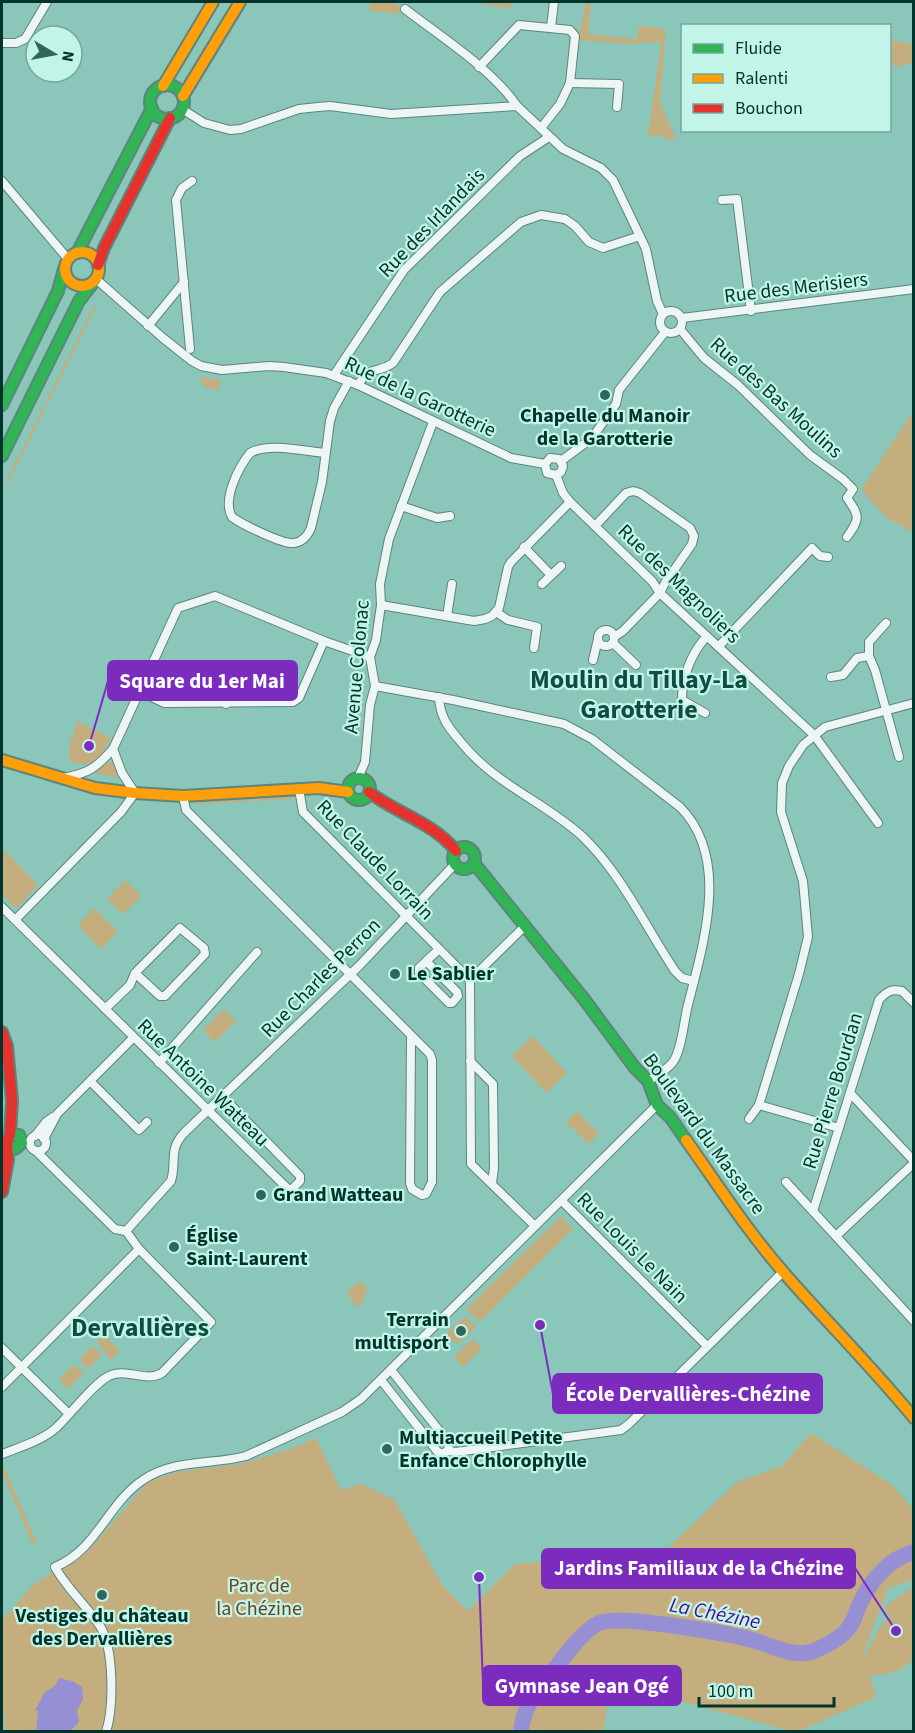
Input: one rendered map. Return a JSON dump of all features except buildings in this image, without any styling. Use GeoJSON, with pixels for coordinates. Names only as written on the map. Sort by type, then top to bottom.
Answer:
{"type":"FeatureCollection","features":[{"type":"Feature","properties":{"kind":"main road"},"geometry":{"type":"LineString","coordinates":[[2,405],[58,291],[70,260],[152,108],[152,96],[163,86],[213,2]]}},
{"type":"Feature","properties":{"kind":"main road"},"geometry":{"type":"LineString","coordinates":[[152,108],[159,117],[170,118],[178,114],[182,109],[183,96],[240,2]]}},
{"type":"Feature","properties":{"kind":"main road"},"geometry":{"type":"LineString","coordinates":[[163,86],[176,87],[183,96]]}},
{"type":"Feature","properties":{"kind":"main road"},"geometry":{"type":"LineString","coordinates":[[2,456],[79,301],[96,279],[104,248],[170,118]]}},
{"type":"Feature","properties":{"kind":"main road"},"geometry":{"type":"LineString","coordinates":[[70,260],[90,254],[98,265]]}},
{"type":"Feature","properties":{"kind":"main road"},"geometry":{"type":"LineString","coordinates":[[70,260],[69,281],[76,286],[89,284],[96,279]]}},
{"type":"Feature","properties":{"kind":"main road"},"geometry":{"type":"LineString","coordinates":[[2,760],[95,788],[135,794],[183,796],[334,789],[348,792],[352,798],[357,800],[364,799],[369,792]]}},
{"type":"Feature","properties":{"kind":"main road"},"geometry":{"type":"LineString","coordinates":[[348,792],[350,783],[358,778],[367,782],[369,792],[382,802],[427,825],[450,842],[456,851]]}},
{"type":"Feature","properties":{"kind":"main road"},"geometry":{"type":"LineString","coordinates":[[469,848],[474,854],[474,863],[464,869],[455,864],[453,858],[456,851],[469,848]]}},
{"type":"Feature","properties":{"kind":"main road","name":"Boulevard du Massacre"},"geometry":{"type":"LineString","coordinates":[[474,863],[648,1082],[657,1105],[670,1117],[734,1208],[783,1272],[914,1418]]}},
{"type":"Feature","properties":{"kind":"main road"},"geometry":{"type":"LineString","coordinates":[[3,1043],[16,1141],[3,1183]]}},
{"type":"Feature","properties":{"kind":"street"},"geometry":{"type":"LineString","coordinates":[[2,43],[21,42],[46,2]]}},
{"type":"Feature","properties":{"kind":"street"},"geometry":{"type":"LineString","coordinates":[[551,27],[554,2]]}},
{"type":"Feature","properties":{"kind":"street"},"geometry":{"type":"LineString","coordinates":[[405,9],[479,67],[563,149],[601,168],[613,180],[646,249],[657,301],[663,314],[660,323],[665,332],[672,334],[680,329],[682,318],[674,311],[663,314]]}},
{"type":"Feature","properties":{"kind":"street"},"geometry":{"type":"LineString","coordinates":[[479,67],[519,25],[570,30],[575,36],[570,83],[560,104],[541,128]]}},
{"type":"Feature","properties":{"kind":"street"},"geometry":{"type":"LineString","coordinates":[[570,83],[619,84],[617,107]]}},
{"type":"Feature","properties":{"kind":"street"},"geometry":{"type":"LineString","coordinates":[[182,109],[204,123],[230,130],[241,129],[299,109],[318,107],[330,106],[391,114],[517,106]]}},
{"type":"Feature","properties":{"kind":"street","name":"Rue des Irlandais"},"geometry":{"type":"LineString","coordinates":[[334,375],[404,270],[520,156],[549,136]]}},
{"type":"Feature","properties":{"kind":"street"},"geometry":{"type":"LineString","coordinates":[[2,181],[70,260]]}},
{"type":"Feature","properties":{"kind":"street"},"geometry":{"type":"LineString","coordinates":[[190,349],[176,200],[182,188],[192,181]]}},
{"type":"Feature","properties":{"kind":"street"},"geometry":{"type":"LineString","coordinates":[[722,200],[737,199],[751,311]]}},
{"type":"Feature","properties":{"kind":"street"},"geometry":{"type":"LineString","coordinates":[[358,385],[364,375],[371,370],[385,369],[393,363],[441,292],[513,228],[531,217],[541,215],[565,219],[575,226],[589,242],[603,248],[640,236]]}},
{"type":"Feature","properties":{"kind":"street","name":"Rue de la Garotterie"},"geometry":{"type":"LineString","coordinates":[[96,279],[184,356],[201,366],[233,370],[269,366],[304,368],[334,375],[511,458],[545,464]]}},
{"type":"Feature","properties":{"kind":"street"},"geometry":{"type":"LineString","coordinates":[[148,326],[184,282]]}},
{"type":"Feature","properties":{"kind":"street","name":"Rue des Merisiers"},"geometry":{"type":"LineString","coordinates":[[682,318],[914,289]]}},
{"type":"Feature","properties":{"kind":"street","name":"Rue des Bas Moulins"},"geometry":{"type":"LineString","coordinates":[[680,329],[705,358],[738,385],[810,455],[853,489],[847,498],[856,510],[857,517],[856,525],[847,537]]}},
{"type":"Feature","properties":{"kind":"street"},"geometry":{"type":"LineString","coordinates":[[561,461],[592,438],[616,404],[620,390],[665,332]]}},
{"type":"Feature","properties":{"kind":"street"},"geometry":{"type":"LineString","coordinates":[[325,453],[268,447],[250,453],[228,495],[228,508],[232,518],[290,543],[303,540],[311,528],[322,482],[330,421],[334,408],[349,381]]}},
{"type":"Feature","properties":{"kind":"street","name":"Avenue Colonac"},"geometry":{"type":"LineString","coordinates":[[358,778],[365,762],[370,705],[375,686],[370,657],[376,640],[381,605],[380,584],[389,539],[433,422]]}},
{"type":"Feature","properties":{"kind":"street"},"geometry":{"type":"LineString","coordinates":[[556,457],[561,461],[562,469],[556,475],[548,473],[545,464],[550,458],[556,457]]}},
{"type":"Feature","properties":{"kind":"street","name":"Rue des Magnoliers"},"geometry":{"type":"LineString","coordinates":[[556,475],[563,493],[570,502],[652,581],[660,593],[814,735],[878,823]]}},
{"type":"Feature","properties":{"kind":"street"},"geometry":{"type":"LineString","coordinates":[[595,526],[626,493],[633,491],[640,493],[690,528],[694,536],[692,544],[660,593],[609,646],[604,646],[598,639]]}},
{"type":"Feature","properties":{"kind":"street"},"geometry":{"type":"LineString","coordinates":[[381,605],[474,621],[485,620],[496,612],[501,601],[508,567],[570,502]]}},
{"type":"Feature","properties":{"kind":"street"},"geometry":{"type":"LineString","coordinates":[[401,506],[437,518],[450,516]]}},
{"type":"Feature","properties":{"kind":"street"},"geometry":{"type":"LineString","coordinates":[[524,548],[551,575]]}},
{"type":"Feature","properties":{"kind":"street"},"geometry":{"type":"LineString","coordinates":[[719,646],[812,548],[820,556],[828,557]]}},
{"type":"Feature","properties":{"kind":"street"},"geometry":{"type":"LineString","coordinates":[[542,584],[561,566]]}},
{"type":"Feature","properties":{"kind":"street"},"geometry":{"type":"LineString","coordinates":[[447,616],[452,584]]}},
{"type":"Feature","properties":{"kind":"street"},"geometry":{"type":"LineString","coordinates":[[63,778],[87,772],[113,749],[178,608],[215,596],[324,641],[370,657]]}},
{"type":"Feature","properties":{"kind":"street"},"geometry":{"type":"LineString","coordinates":[[496,612],[508,620],[537,627],[534,648]]}},
{"type":"Feature","properties":{"kind":"street"},"geometry":{"type":"LineString","coordinates":[[886,623],[869,642],[869,656],[899,757]]}},
{"type":"Feature","properties":{"kind":"street"},"geometry":{"type":"LineString","coordinates":[[593,660],[599,634],[605,630],[611,631],[614,640],[636,665]]}},
{"type":"Feature","properties":{"kind":"street"},"geometry":{"type":"LineString","coordinates":[[705,713],[682,700],[682,685],[696,648],[706,637]]}},
{"type":"Feature","properties":{"kind":"street"},"geometry":{"type":"LineString","coordinates":[[139,692],[164,704],[293,702],[299,698],[324,641]]}},
{"type":"Feature","properties":{"kind":"street"},"geometry":{"type":"LineString","coordinates":[[831,678],[843,675],[857,658],[869,656]]}},
{"type":"Feature","properties":{"kind":"street"},"geometry":{"type":"LineString","coordinates":[[226,672],[226,704]]}},
{"type":"Feature","properties":{"kind":"street"},"geometry":{"type":"LineString","coordinates":[[375,686],[550,720],[573,728],[591,739],[690,817],[702,842],[709,896],[706,930],[675,1059],[648,1082]]}},
{"type":"Feature","properties":{"kind":"street"},"geometry":{"type":"LineString","coordinates":[[439,697],[442,717],[471,756],[494,776],[558,818],[582,837],[615,875],[675,971],[682,978],[694,981]]}},
{"type":"Feature","properties":{"kind":"street"},"geometry":{"type":"LineString","coordinates":[[749,1119],[759,1105],[808,937],[801,872],[781,812],[782,783],[789,766],[803,745],[825,727],[914,703]]}},
{"type":"Feature","properties":{"kind":"street"},"geometry":{"type":"LineString","coordinates":[[15,920],[121,812],[135,794],[122,772],[113,749]]}},
{"type":"Feature","properties":{"kind":"street","name":"Rue Claude Lorrain"},"geometry":{"type":"LineString","coordinates":[[299,789],[303,812],[470,980]]}},
{"type":"Feature","properties":{"kind":"street"},"geometry":{"type":"LineString","coordinates":[[183,796],[186,810],[430,1054],[432,1060],[432,1182],[426,1194],[422,1195],[412,1189],[410,1183],[411,1037]]}},
{"type":"Feature","properties":{"kind":"street","name":"Rue Charles Perron"},"geometry":{"type":"LineString","coordinates":[[126,1231],[171,1181],[176,1142],[200,1115],[223,1097],[350,975],[455,864]]}},
{"type":"Feature","properties":{"kind":"street","name":"Rue Antoine Watteau"},"geometry":{"type":"LineString","coordinates":[[2,907],[288,1189],[292,1189],[300,1181],[300,1176],[223,1097]]}},
{"type":"Feature","properties":{"kind":"street"},"geometry":{"type":"LineString","coordinates":[[525,926],[470,980],[471,1164],[535,1227]]}},
{"type":"Feature","properties":{"kind":"street"},"geometry":{"type":"LineString","coordinates":[[105,1009],[130,985],[135,974],[180,928],[204,948],[205,954],[165,996],[160,996],[135,974]]}},
{"type":"Feature","properties":{"kind":"street"},"geometry":{"type":"LineString","coordinates":[[426,961],[457,992],[458,996],[453,1003],[449,1003],[419,973],[419,968],[426,961],[439,949]]}},
{"type":"Feature","properties":{"kind":"street"},"geometry":{"type":"LineString","coordinates":[[159,1063],[257,952]]}},
{"type":"Feature","properties":{"kind":"street","name":"Rue Pierre Bourdan"},"geometry":{"type":"LineString","coordinates":[[813,1211],[875,1008],[884,994],[894,990],[902,991],[914,1003]]}},
{"type":"Feature","properties":{"kind":"street"},"geometry":{"type":"LineString","coordinates":[[2,1454],[45,1436],[106,1377],[122,1372],[155,1377],[212,1322],[139,1249],[126,1231],[116,1229],[69,1185],[30,1142],[46,1122],[57,1114],[134,1038]]}},
{"type":"Feature","properties":{"kind":"street"},"geometry":{"type":"LineString","coordinates":[[470,1061],[494,1084],[492,1183]]}},
{"type":"Feature","properties":{"kind":"street"},"geometry":{"type":"LineString","coordinates":[[90,1081],[139,1130],[147,1122]]}},
{"type":"Feature","properties":{"kind":"street"},"geometry":{"type":"LineString","coordinates":[[836,1236],[914,1162],[850,1093]]}},
{"type":"Feature","properties":{"kind":"street"},"geometry":{"type":"LineString","coordinates":[[562,1201],[657,1105]]}},
{"type":"Feature","properties":{"kind":"street"},"geometry":{"type":"LineString","coordinates":[[759,1105],[839,1128]]}},
{"type":"Feature","properties":{"kind":"street"},"geometry":{"type":"LineString","coordinates":[[37,1149],[46,1143],[44,1139],[57,1114]]}},
{"type":"Feature","properties":{"kind":"street"},"geometry":{"type":"LineString","coordinates":[[16,1141],[41,1136],[44,1139]]}},
{"type":"Feature","properties":{"kind":"street"},"geometry":{"type":"LineString","coordinates":[[16,1141],[37,1149]]}},
{"type":"Feature","properties":{"kind":"street"},"geometry":{"type":"LineString","coordinates":[[786,1182],[914,1322]]}},
{"type":"Feature","properties":{"kind":"street","name":"Rue Louis Le Nain"},"geometry":{"type":"LineString","coordinates":[[106,1731],[110,1715],[111,1692],[109,1656],[104,1634],[55,1567],[85,1548],[101,1525],[137,1484],[152,1474],[187,1464],[234,1460],[246,1456],[342,1412],[362,1399],[562,1201],[707,1346]]}},
{"type":"Feature","properties":{"kind":"street"},"geometry":{"type":"LineString","coordinates":[[2,1387],[139,1249]]}},
{"type":"Feature","properties":{"kind":"street"},"geometry":{"type":"LineString","coordinates":[[381,1380],[437,1451],[444,1454],[448,1451],[456,1452],[621,1430],[783,1272]]}},
{"type":"Feature","properties":{"kind":"street"},"geometry":{"type":"LineString","coordinates":[[2,1348],[69,1414]]}},
{"type":"Feature","properties":{"kind":"street"},"geometry":{"type":"LineString","coordinates":[[391,1370],[448,1443],[448,1451]]}},
{"type":"Feature","properties":{"kind":"green space"},"geometry":{"type":"Polygon","coordinates":[[[371,2],[395,2],[402,11],[399,14],[369,11],[371,2]]]}},
{"type":"Feature","properties":{"kind":"green space"},"geometry":{"type":"Polygon","coordinates":[[[472,2],[511,2],[511,9],[472,2]]]}},
{"type":"Feature","properties":{"kind":"green space"},"geometry":{"type":"Polygon","coordinates":[[[586,2],[591,2],[588,34],[637,39],[639,26],[666,29],[660,102],[676,139],[666,140],[663,135],[648,137],[661,42],[632,44],[578,40],[586,2]]]}},
{"type":"Feature","properties":{"kind":"green space"},"geometry":{"type":"Polygon","coordinates":[[[891,40],[913,44],[913,62],[899,67],[898,65],[891,66],[891,40]]]}},
{"type":"Feature","properties":{"kind":"green space"},"geometry":{"type":"Polygon","coordinates":[[[94,306],[96,307],[47,405],[45,404],[94,306]]]}},
{"type":"Feature","properties":{"kind":"green space"},"geometry":{"type":"Polygon","coordinates":[[[202,377],[220,380],[220,390],[214,387],[212,390],[204,386],[200,379],[202,377]]]}},
{"type":"Feature","properties":{"kind":"green space"},"geometry":{"type":"Polygon","coordinates":[[[44,406],[46,407],[8,483],[6,482],[44,406]]]}},
{"type":"Feature","properties":{"kind":"green space"},"geometry":{"type":"Polygon","coordinates":[[[913,411],[913,532],[887,518],[861,490],[913,411]]]}},
{"type":"Feature","properties":{"kind":"green space"},"geometry":{"type":"Polygon","coordinates":[[[77,721],[111,738],[101,755],[87,765],[69,761],[70,743],[77,721]]]}},
{"type":"Feature","properties":{"kind":"green space"},"geometry":{"type":"Polygon","coordinates":[[[105,762],[115,764],[122,778],[93,773],[105,762]]]}},
{"type":"Feature","properties":{"kind":"green space"},"geometry":{"type":"Polygon","coordinates":[[[289,797],[293,799],[193,804],[196,802],[289,797]]]}},
{"type":"Feature","properties":{"kind":"green space"},"geometry":{"type":"Polygon","coordinates":[[[2,848],[38,885],[16,909],[2,894],[2,848]]]}},
{"type":"Feature","properties":{"kind":"green space"},"geometry":{"type":"Polygon","coordinates":[[[125,880],[141,896],[123,914],[107,899],[125,880]]]}},
{"type":"Feature","properties":{"kind":"green space"},"geometry":{"type":"Polygon","coordinates":[[[94,908],[118,932],[101,949],[78,925],[94,908]]]}},
{"type":"Feature","properties":{"kind":"green space"},"geometry":{"type":"Polygon","coordinates":[[[224,1009],[236,1021],[215,1042],[203,1030],[224,1009]]]}},
{"type":"Feature","properties":{"kind":"green space"},"geometry":{"type":"Polygon","coordinates":[[[533,1036],[567,1073],[546,1093],[512,1056],[533,1036]]]}},
{"type":"Feature","properties":{"kind":"green space"},"geometry":{"type":"Polygon","coordinates":[[[577,1111],[599,1134],[588,1144],[566,1122],[577,1111]]]}},
{"type":"Feature","properties":{"kind":"green space"},"geometry":{"type":"Polygon","coordinates":[[[561,1216],[573,1229],[480,1322],[466,1309],[561,1216]]]}},
{"type":"Feature","properties":{"kind":"green space"},"geometry":{"type":"Polygon","coordinates":[[[359,1281],[368,1289],[360,1306],[355,1306],[347,1293],[359,1281]]]}},
{"type":"Feature","properties":{"kind":"green space","name":"Terrain multisport"},"geometry":{"type":"Polygon","coordinates":[[[464,1317],[475,1325],[475,1328],[456,1344],[447,1336],[447,1333],[464,1317]]]}},
{"type":"Feature","properties":{"kind":"green space"},"geometry":{"type":"Polygon","coordinates":[[[104,1335],[120,1351],[111,1360],[97,1342],[104,1335]]]}},
{"type":"Feature","properties":{"kind":"green space"},"geometry":{"type":"Polygon","coordinates":[[[472,1339],[482,1348],[463,1367],[454,1357],[472,1339]]]}},
{"type":"Feature","properties":{"kind":"green space"},"geometry":{"type":"Polygon","coordinates":[[[92,1346],[102,1355],[88,1369],[79,1360],[92,1346]]]}},
{"type":"Feature","properties":{"kind":"green space"},"geometry":{"type":"Polygon","coordinates":[[[73,1365],[84,1373],[68,1389],[59,1379],[73,1365]]]}},
{"type":"Feature","properties":{"kind":"green space","name":"Parc de la Chézine"},"geometry":{"type":"Polygon","coordinates":[[[811,1433],[891,1484],[913,1509],[913,1580],[888,1588],[863,1654],[864,1656],[878,1630],[890,1617],[884,1607],[913,1587],[913,1660],[896,1672],[871,1676],[869,1673],[876,1697],[799,1731],[791,1731],[610,1682],[604,1731],[5,1731],[2,1691],[3,1619],[34,1584],[89,1550],[148,1482],[177,1472],[240,1464],[294,1448],[316,1438],[341,1490],[360,1484],[394,1499],[442,1585],[468,1611],[515,1564],[664,1552],[737,1482],[782,1466],[811,1433]]]}},
{"type":"Feature","properties":{"kind":"green space"},"geometry":{"type":"Polygon","coordinates":[[[2,1465],[37,1543],[33,1545],[2,1472],[2,1465]]]}},
{"type":"Feature","properties":{"kind":"shaded area"},"geometry":{"type":"Polygon","coordinates":[[[59,1678],[72,1681],[82,1687],[83,1699],[77,1710],[79,1722],[70,1731],[36,1731],[38,1711],[35,1710],[45,1692],[55,1686],[59,1678]]]}},
{"type":"Feature","properties":{"kind":"waterway","name":"La Chézine"},"geometry":{"type":"LineString","coordinates":[[521,1732],[528,1706],[538,1690],[575,1643],[599,1623],[629,1621],[676,1626],[743,1638],[792,1652],[807,1653],[845,1633],[873,1582],[895,1560],[914,1552]]}},
{"type":"Feature","properties":{"kind":"traffic: fast"},"geometry":{"type":"LineString","coordinates":[[167,85],[179,90],[184,102],[179,114],[167,119],[155,114],[150,102],[155,90],[167,85]]}},
{"type":"Feature","properties":{"kind":"traffic: fast"},"geometry":{"type":"LineString","coordinates":[[77,253],[152,108]]}},
{"type":"Feature","properties":{"kind":"traffic: fast"},"geometry":{"type":"LineString","coordinates":[[2,405],[58,291],[64,269]]}},
{"type":"Feature","properties":{"kind":"traffic: fast"},"geometry":{"type":"LineString","coordinates":[[2,456],[79,301],[96,279]]}},
{"type":"Feature","properties":{"kind":"traffic: fast"},"geometry":{"type":"LineString","coordinates":[[359,778],[367,781],[370,789],[367,797],[359,800],[351,797],[348,789],[351,781],[359,778]]}},
{"type":"Feature","properties":{"kind":"traffic: fast"},"geometry":{"type":"LineString","coordinates":[[464,847],[472,850],[475,858],[472,866],[464,869],[456,866],[453,858],[456,850],[464,847]]}},
{"type":"Feature","properties":{"kind":"traffic: fast"},"geometry":{"type":"LineString","coordinates":[[474,863],[584,999],[635,1068],[648,1081],[657,1105],[670,1117],[686,1140]]}},
{"type":"Feature","properties":{"kind":"traffic: fast"},"geometry":{"type":"LineString","coordinates":[[8,1146],[15,1149],[22,1143],[19,1135],[10,1135]]}},
{"type":"Feature","properties":{"kind":"traffic: slow"},"geometry":{"type":"LineString","coordinates":[[163,86],[213,2]]}},
{"type":"Feature","properties":{"kind":"traffic: slow"},"geometry":{"type":"LineString","coordinates":[[183,96],[240,2]]}},
{"type":"Feature","properties":{"kind":"traffic: slow"},"geometry":{"type":"LineString","coordinates":[[82,252],[94,257],[99,269],[94,281],[82,286],[70,281],[65,269],[70,257],[82,252]]}},
{"type":"Feature","properties":{"kind":"traffic: slow"},"geometry":{"type":"LineString","coordinates":[[2,760],[95,788],[135,793],[183,796],[319,788],[348,792]]}},
{"type":"Feature","properties":{"kind":"traffic: slow"},"geometry":{"type":"LineString","coordinates":[[686,1140],[771,1258],[914,1418]]}},
{"type":"Feature","properties":{"kind":"traffic: jam"},"geometry":{"type":"LineString","coordinates":[[98,265],[104,248],[170,118]]}},
{"type":"Feature","properties":{"kind":"traffic: jam"},"geometry":{"type":"LineString","coordinates":[[369,792],[426,825],[456,851]]}},
{"type":"Feature","properties":{"kind":"traffic: jam"},"geometry":{"type":"LineString","coordinates":[[2,1032],[7,1046],[12,1101],[10,1135],[7,1141],[8,1160],[2,1192]]}},
{"type":"Feature","properties":{"kind":"place","name":"Chapelle du Manoir de la Garotterie"},"geometry":{"type":"Point","coordinates":[605,395]}},
{"type":"Feature","properties":{"kind":"place","name":"Square du 1er Mai"},"geometry":{"type":"Point","coordinates":[89,746]}},
{"type":"Feature","properties":{"kind":"place","name":"Le Sablier"},"geometry":{"type":"Point","coordinates":[395,974]}},
{"type":"Feature","properties":{"kind":"place","name":"Grand Watteau"},"geometry":{"type":"Point","coordinates":[261,1195]}},
{"type":"Feature","properties":{"kind":"place","name":"Église Saint-Laurent"},"geometry":{"type":"Point","coordinates":[174,1247]}},
{"type":"Feature","properties":{"kind":"place","name":"École Dervallières-Chézine"},"geometry":{"type":"Point","coordinates":[540,1325]}},
{"type":"Feature","properties":{"kind":"place","name":"Terrain multisport"},"geometry":{"type":"Point","coordinates":[461,1331]}},
{"type":"Feature","properties":{"kind":"place","name":"Multiaccueil Petite Enfance Chlorophylle"},"geometry":{"type":"Point","coordinates":[387,1449]}},
{"type":"Feature","properties":{"kind":"place","name":"Gymnase Jean Ogé"},"geometry":{"type":"Point","coordinates":[479,1577]}},
{"type":"Feature","properties":{"kind":"place","name":"Vestiges du château des Dervallières"},"geometry":{"type":"Point","coordinates":[102,1595]}},
{"type":"Feature","properties":{"kind":"place","name":"Jardins Familiaux de la Chézine"},"geometry":{"type":"Point","coordinates":[896,1631]}},
{"type":"Feature","properties":{"kind":"district","name":"Moulin du Tillay-La Garotterie"},"geometry":{"type":"Point","coordinates":[639,694]}},
{"type":"Feature","properties":{"kind":"district","name":"Dervallières"},"geometry":{"type":"Point","coordinates":[140,1327]}}]}
